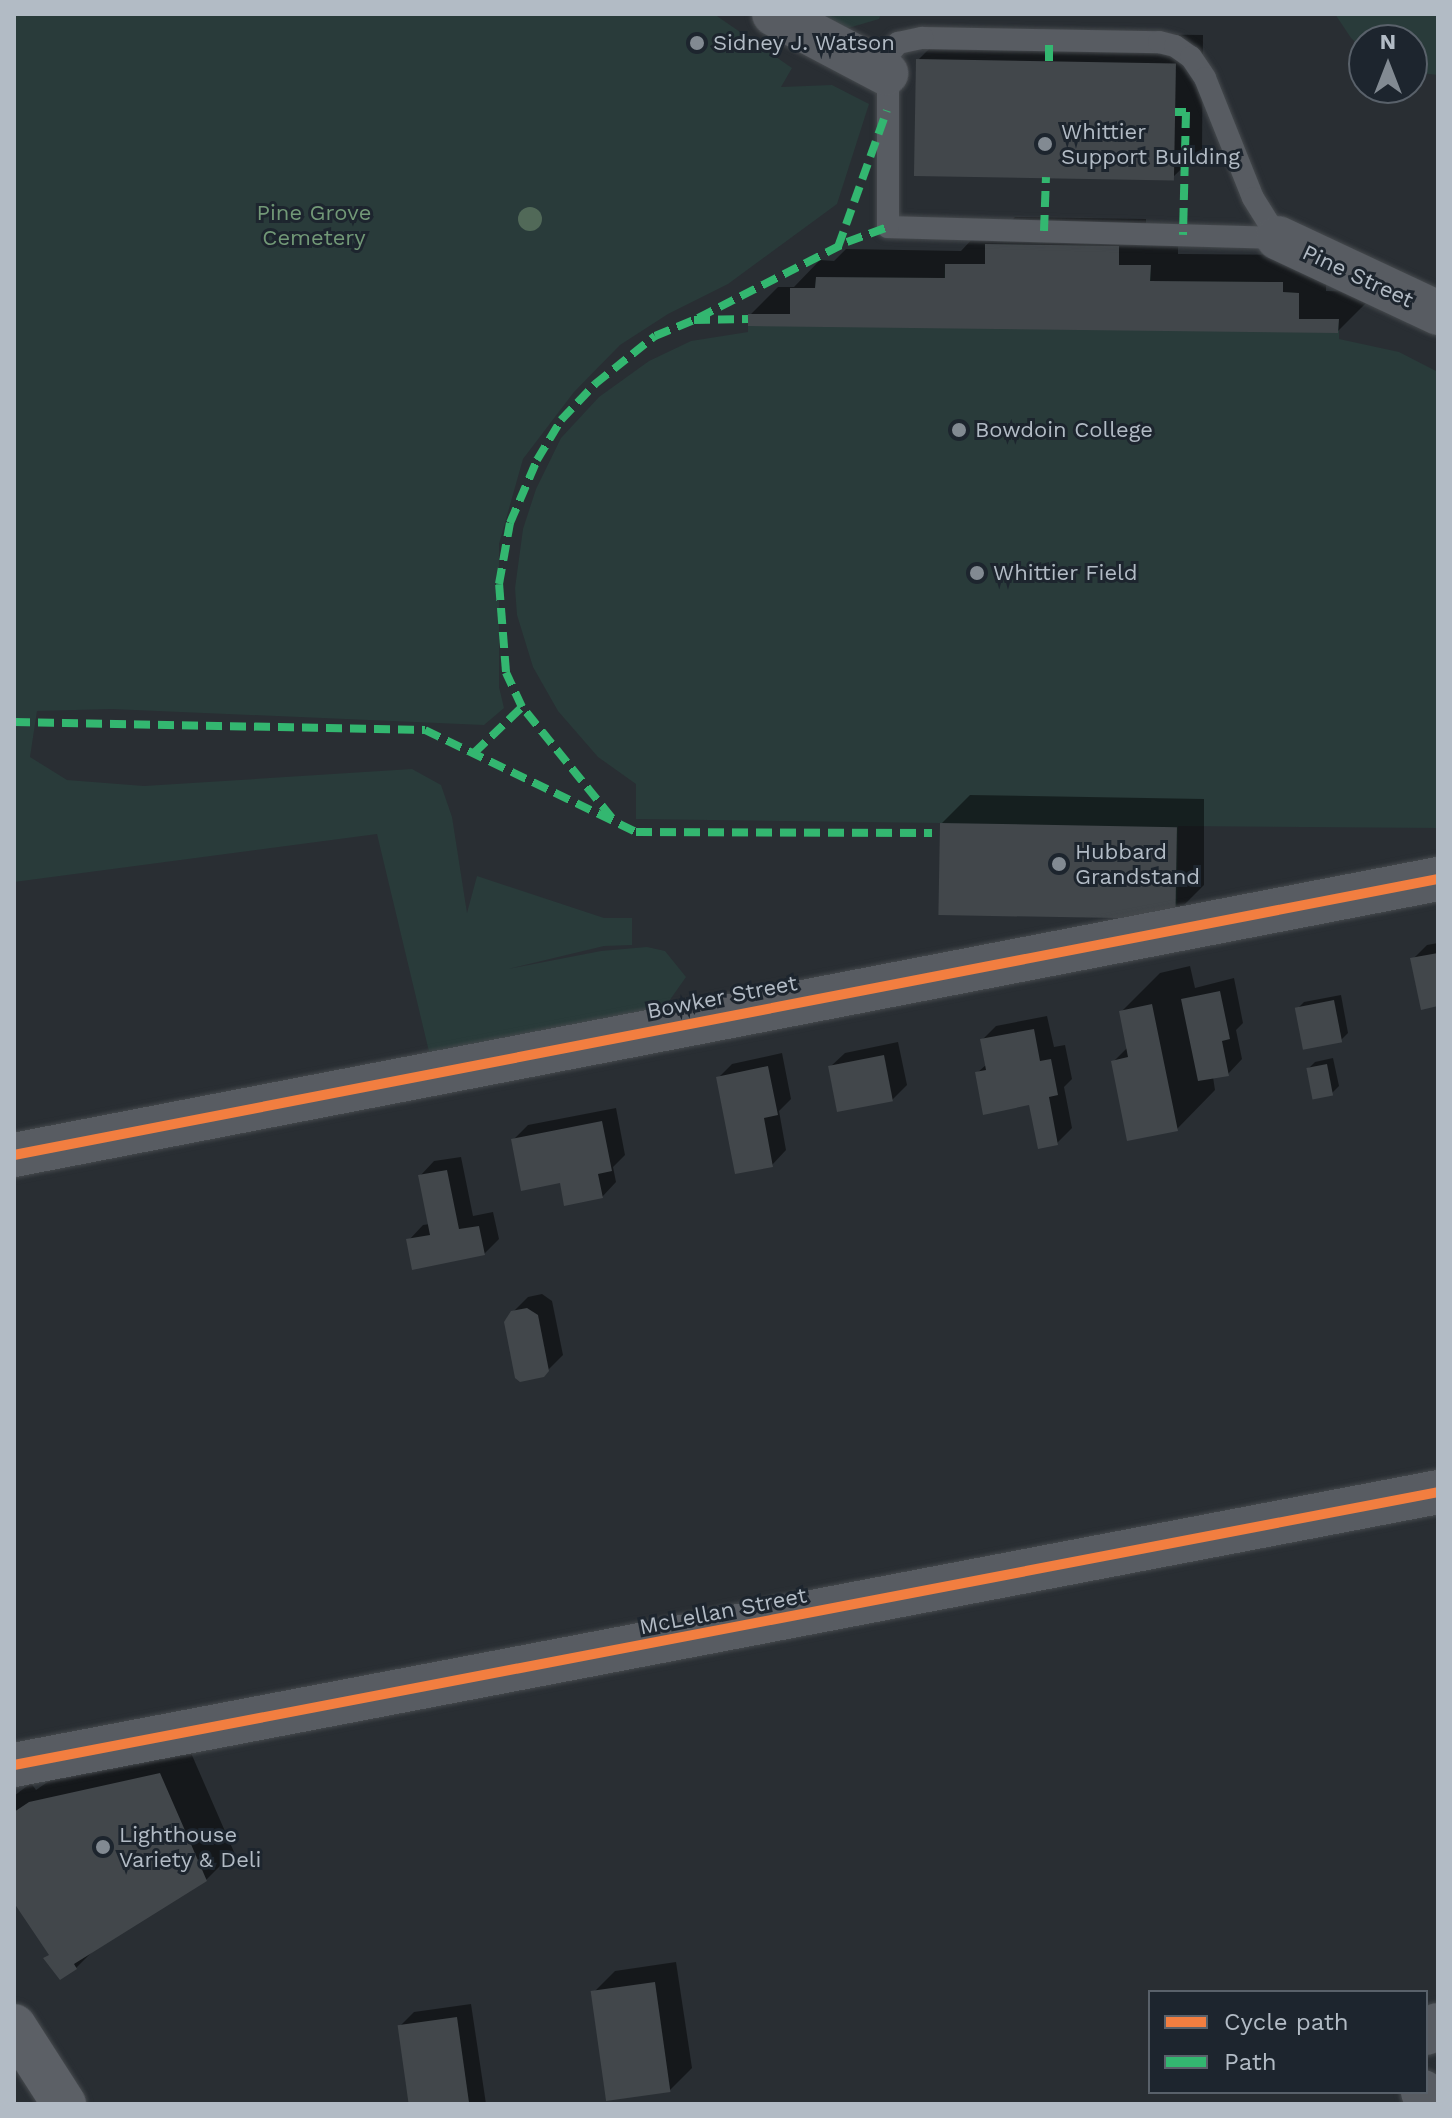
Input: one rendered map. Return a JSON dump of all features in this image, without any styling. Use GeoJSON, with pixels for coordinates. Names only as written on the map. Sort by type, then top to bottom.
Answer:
{"type":"FeatureCollection","features":[{"type":"Feature","properties":{"kind":"main road"},"geometry":{"type":"LineString","coordinates":[[14,2026],[64,2104]]}},
{"type":"Feature","properties":{"kind":"street"},"geometry":{"type":"LineString","coordinates":[[774,14],[886,73]]}},
{"type":"Feature","properties":{"kind":"street","name":"Pine Street"},"geometry":{"type":"LineString","coordinates":[[1278,238],[1438,313]]}},
{"type":"Feature","properties":{"kind":"street","name":"Bowker Street"},"geometry":{"type":"LineString","coordinates":[[14,1155],[1438,879]]}},
{"type":"Feature","properties":{"kind":"street","name":"McLellan Street"},"geometry":{"type":"LineString","coordinates":[[14,1765],[1438,1492]]}},
{"type":"Feature","properties":{"kind":"lane"},"geometry":{"type":"LineString","coordinates":[[922,38],[1159,42],[1175,46],[1191,57],[1205,78],[1253,198],[1278,238],[888,227],[886,73],[892,47],[922,38]]}},
{"type":"Feature","properties":{"kind":"green space","name":"Pine Grove Cemetery"},"geometry":{"type":"Polygon","coordinates":[[[14,14],[714,14],[792,68],[781,87],[832,85],[869,104],[837,204],[728,284],[668,314],[620,345],[574,392],[523,459],[499,544],[499,687],[504,708],[484,725],[112,709],[37,711],[30,757],[67,780],[144,786],[412,769],[441,785],[452,817],[467,913],[477,876],[604,918],[632,918],[632,945],[604,946],[508,969],[601,951],[647,947],[665,951],[686,977],[660,1014],[431,1060],[377,834],[14,882],[14,14]]]}},
{"type":"Feature","properties":{"kind":"green space"},"geometry":{"type":"Polygon","coordinates":[[[814,14],[881,14],[879,19],[845,29],[814,14]]]}},
{"type":"Feature","properties":{"kind":"green space"},"geometry":{"type":"Polygon","coordinates":[[[1335,14],[1438,14],[1438,75],[1428,74],[1428,24],[1348,24],[1348,34],[1335,14]]]}},
{"type":"Feature","properties":{"kind":"green space","name":"Whittier Field"},"geometry":{"type":"Polygon","coordinates":[[[985,244],[1119,246],[1119,265],[1151,265],[1151,281],[1283,282],[1283,292],[1299,293],[1299,319],[1339,319],[1339,339],[1399,352],[1438,372],[1438,828],[1178,826],[1177,915],[940,915],[940,823],[636,819],[636,784],[598,757],[558,711],[533,667],[517,615],[515,588],[523,529],[536,489],[561,438],[599,397],[649,361],[691,341],[748,332],[748,314],[790,314],[790,288],[815,288],[816,277],[944,278],[945,264],[985,264],[985,244]]]}},
{"type":"Feature","properties":{"kind":"building","name":"Whittier Support Building"},"geometry":{"type":"Polygon","coordinates":[[[916,59],[1176,64],[1174,181],[914,176],[916,59]]]}},
{"type":"Feature","properties":{"kind":"building"},"geometry":{"type":"Polygon","coordinates":[[[985,244],[1119,246],[1119,265],[1151,265],[1150,281],[1283,282],[1283,292],[1299,293],[1299,319],[1339,319],[1338,333],[748,326],[748,314],[790,314],[790,288],[815,288],[816,277],[945,278],[945,264],[985,264],[985,244]]]}},
{"type":"Feature","properties":{"kind":"building","name":"Hubbard Grandstand"},"geometry":{"type":"Polygon","coordinates":[[[940,823],[1177,827],[1175,919],[938,915],[940,823]]]}},
{"type":"Feature","properties":{"kind":"building"},"geometry":{"type":"Polygon","coordinates":[[[1438,953],[1438,1006],[1421,1010],[1410,958],[1438,953]]]}},
{"type":"Feature","properties":{"kind":"building"},"geometry":{"type":"Polygon","coordinates":[[[1220,991],[1230,1039],[1222,1041],[1229,1076],[1198,1081],[1181,999],[1220,991]]]}},
{"type":"Feature","properties":{"kind":"building"},"geometry":{"type":"Polygon","coordinates":[[[1334,1000],[1342,1042],[1303,1050],[1295,1008],[1334,1000]]]}},
{"type":"Feature","properties":{"kind":"building"},"geometry":{"type":"Polygon","coordinates":[[[1152,1004],[1178,1131],[1127,1141],[1111,1061],[1128,1057],[1119,1011],[1152,1004]]]}},
{"type":"Feature","properties":{"kind":"building"},"geometry":{"type":"Polygon","coordinates":[[[1034,1029],[1040,1061],[1051,1059],[1058,1095],[1049,1097],[1058,1145],[1038,1149],[1029,1105],[983,1115],[975,1072],[986,1070],[980,1039],[1034,1029]]]}},
{"type":"Feature","properties":{"kind":"building"},"geometry":{"type":"Polygon","coordinates":[[[884,1055],[893,1101],[837,1112],[828,1066],[884,1055]]]}},
{"type":"Feature","properties":{"kind":"building"},"geometry":{"type":"Polygon","coordinates":[[[1327,1064],[1333,1095],[1312,1099],[1306,1068],[1327,1064]]]}},
{"type":"Feature","properties":{"kind":"building"},"geometry":{"type":"Polygon","coordinates":[[[768,1066],[778,1115],[764,1118],[773,1167],[735,1174],[716,1077],[768,1066]]]}},
{"type":"Feature","properties":{"kind":"building"},"geometry":{"type":"Polygon","coordinates":[[[602,1121],[612,1171],[598,1174],[603,1198],[564,1206],[560,1183],[521,1191],[511,1139],[602,1121]]]}},
{"type":"Feature","properties":{"kind":"building"},"geometry":{"type":"Polygon","coordinates":[[[447,1170],[459,1229],[479,1226],[485,1255],[412,1270],[406,1239],[430,1235],[418,1175],[447,1170]]]}},
{"type":"Feature","properties":{"kind":"building"},"geometry":{"type":"Polygon","coordinates":[[[527,1308],[538,1315],[549,1371],[544,1377],[520,1382],[515,1378],[504,1322],[511,1311],[527,1308]]]}},
{"type":"Feature","properties":{"kind":"building","name":"Lighthouse Variety & Deli"},"geometry":{"type":"Polygon","coordinates":[[[160,1773],[207,1881],[74,1964],[77,1969],[60,1980],[43,1958],[49,1955],[14,1903],[14,1812],[29,1802],[160,1773]]]}},
{"type":"Feature","properties":{"kind":"building"},"geometry":{"type":"Polygon","coordinates":[[[655,1982],[670,2092],[606,2101],[591,1991],[655,1982]]]}},
{"type":"Feature","properties":{"kind":"building"},"geometry":{"type":"Polygon","coordinates":[[[457,2017],[469,2104],[409,2104],[398,2025],[457,2017]]]}},
{"type":"Feature","properties":{"kind":"marked path"},"geometry":{"type":"LineString","coordinates":[[1049,40],[1049,61]]}},
{"type":"Feature","properties":{"kind":"marked path"},"geometry":{"type":"LineString","coordinates":[[838,247],[887,110]]}},
{"type":"Feature","properties":{"kind":"marked path"},"geometry":{"type":"LineString","coordinates":[[1175,112],[1186,112],[1183,235]]}},
{"type":"Feature","properties":{"kind":"marked path"},"geometry":{"type":"LineString","coordinates":[[1044,231],[1046,177]]}},
{"type":"Feature","properties":{"kind":"marked path"},"geometry":{"type":"LineString","coordinates":[[698,318],[847,242],[888,227]]}},
{"type":"Feature","properties":{"kind":"marked path"},"geometry":{"type":"LineString","coordinates":[[612,818],[522,707],[506,672],[499,584],[510,523],[537,460],[561,420],[595,384],[655,336],[694,320],[748,319]]}},
{"type":"Feature","properties":{"kind":"marked path"},"geometry":{"type":"LineString","coordinates":[[474,753],[522,707]]}},
{"type":"Feature","properties":{"kind":"marked path"},"geometry":{"type":"LineString","coordinates":[[14,722],[425,730],[636,832],[932,833]]}},
{"type":"Feature","properties":{"kind":"cycle path"},"geometry":{"type":"LineString","coordinates":[[14,1155],[1438,879]]}},
{"type":"Feature","properties":{"kind":"cycle path"},"geometry":{"type":"LineString","coordinates":[[14,1765],[1438,1492]]}},
{"type":"Feature","properties":{"kind":"place","name":"Sidney J. Watson"},"geometry":{"type":"Point","coordinates":[697,43]}},
{"type":"Feature","properties":{"kind":"place","name":"Whittier Support Building"},"geometry":{"type":"Point","coordinates":[1045,144]}},
{"type":"Feature","properties":{"kind":"place","name":"Bowdoin College"},"geometry":{"type":"Point","coordinates":[959,430]}},
{"type":"Feature","properties":{"kind":"place","name":"Whittier Field"},"geometry":{"type":"Point","coordinates":[977,573]}},
{"type":"Feature","properties":{"kind":"place","name":"Hubbard Grandstand"},"geometry":{"type":"Point","coordinates":[1059,864]}},
{"type":"Feature","properties":{"kind":"place","name":"Lighthouse Variety & Deli"},"geometry":{"type":"Point","coordinates":[103,1847]}}]}
